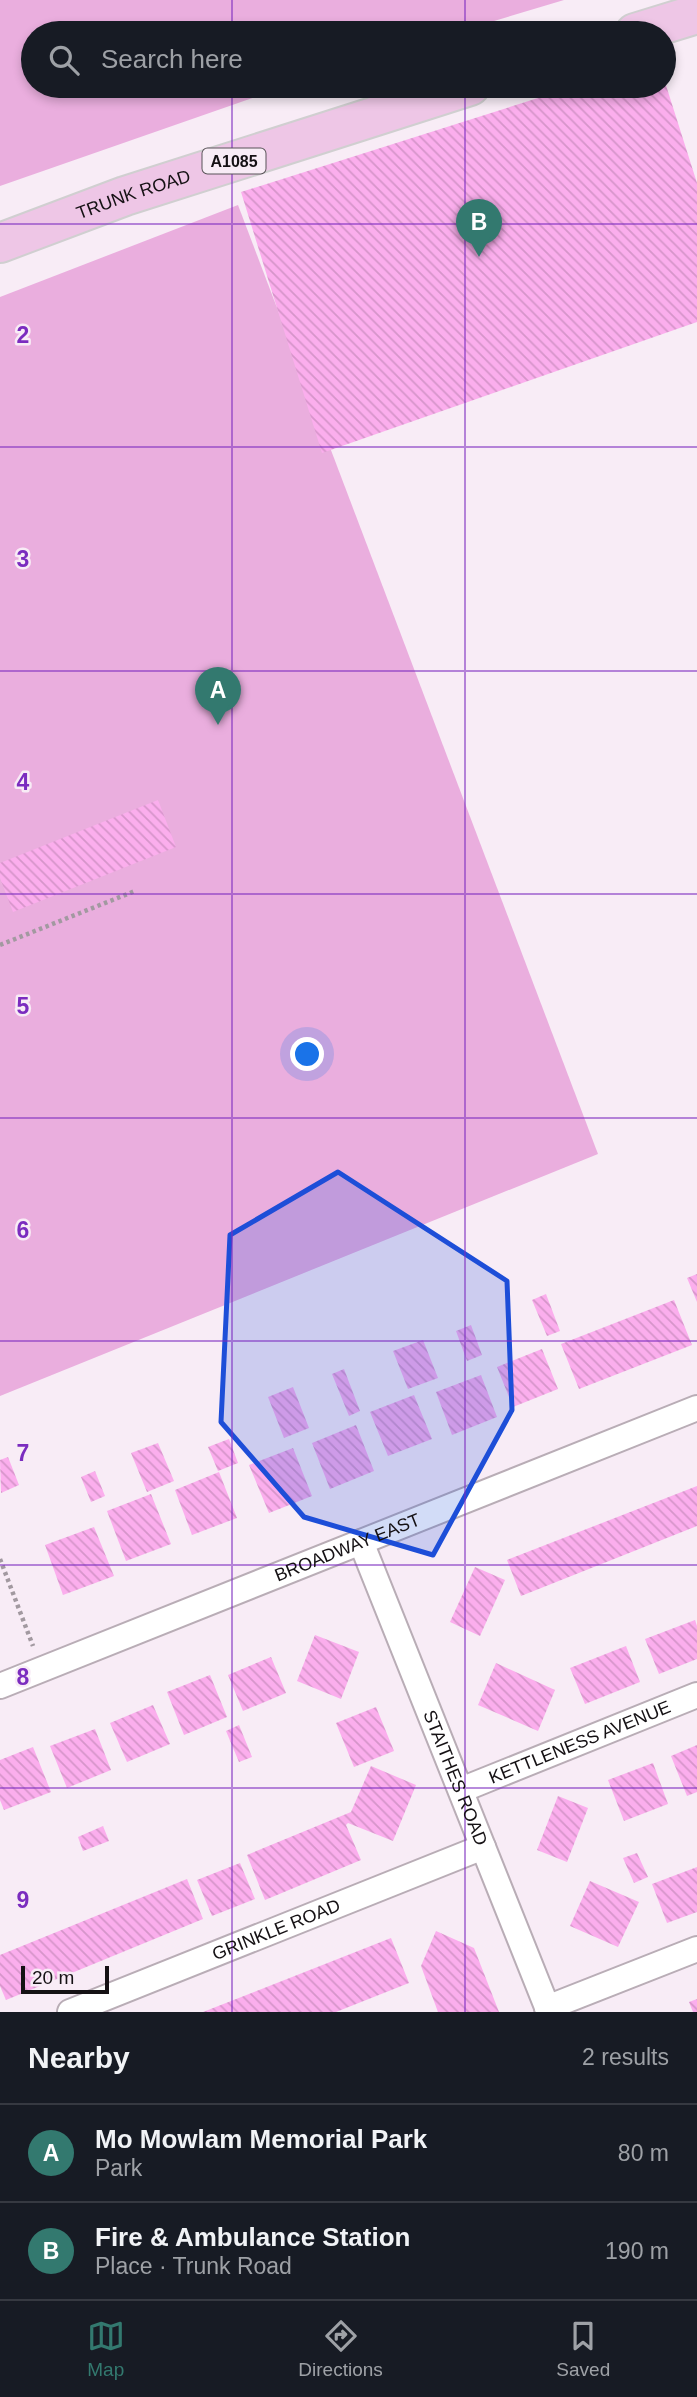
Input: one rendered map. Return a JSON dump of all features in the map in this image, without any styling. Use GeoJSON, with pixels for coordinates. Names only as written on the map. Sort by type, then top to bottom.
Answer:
{"type":"FeatureCollection","features":[{"type":"Feature","properties":{"kind":"main road"},"geometry":{"type":"LineString","coordinates":[[674,21],[697,14]]}},
{"type":"Feature","properties":{"kind":"main road","name":"TRUNK ROAD"},"geometry":{"type":"LineString","coordinates":[[0,243],[125,196],[432,98]]}},
{"type":"Feature","properties":{"kind":"street","name":"BROADWAY EAST"},"geometry":{"type":"LineString","coordinates":[[0,1686],[697,1408]]}},
{"type":"Feature","properties":{"kind":"street","name":"STAITHES ROAD"},"geometry":{"type":"LineString","coordinates":[[361,1542],[548,2010]]}},
{"type":"Feature","properties":{"kind":"street","name":"KETTLENESS AVENUE"},"geometry":{"type":"LineString","coordinates":[[461,1790],[697,1695]]}},
{"type":"Feature","properties":{"kind":"street","name":"GRINKLE ROAD"},"geometry":{"type":"LineString","coordinates":[[70,2012],[483,1847]]}},
{"type":"Feature","properties":{"kind":"street"},"geometry":{"type":"LineString","coordinates":[[548,2010],[697,1949]]}},
{"type":"Feature","properties":{"kind":"path"},"geometry":{"type":"LineString","coordinates":[[0,945],[135,891]]}},
{"type":"Feature","properties":{"kind":"path"},"geometry":{"type":"LineString","coordinates":[[0,1559],[42,1669]]}},
{"type":"Feature","properties":{"kind":"highlighted area"},"geometry":{"type":"Polygon","coordinates":[[[338,1172],[507,1281],[512,1410],[433,1555],[304,1517],[221,1422],[230,1235],[338,1172]]]}},
{"type":"Feature","properties":{"kind":"shaded area"},"geometry":{"type":"Polygon","coordinates":[[[0,0],[564,0],[494,21],[21,21],[21,98],[253,98],[0,186],[0,0]]]}},
{"type":"Feature","properties":{"kind":"shaded area"},"geometry":{"type":"Polygon","coordinates":[[[238,205],[598,1154],[0,1396],[0,297],[238,205]]]}},
{"type":"Feature","properties":{"kind":"building"},"geometry":{"type":"Polygon","coordinates":[[[538,98],[670,98],[697,183],[697,322],[322,453],[241,192],[538,98]]]}},
{"type":"Feature","properties":{"kind":"building"},"geometry":{"type":"Polygon","coordinates":[[[158,800],[176,847],[13,912],[0,878],[0,863],[158,800]]]}},
{"type":"Feature","properties":{"kind":"building"},"geometry":{"type":"Polygon","coordinates":[[[697,1274],[697,1302],[687,1278],[697,1274]]]}},
{"type":"Feature","properties":{"kind":"building"},"geometry":{"type":"Polygon","coordinates":[[[546,1294],[560,1331],[547,1336],[532,1300],[546,1294]]]}},
{"type":"Feature","properties":{"kind":"building"},"geometry":{"type":"Polygon","coordinates":[[[674,1300],[692,1345],[579,1389],[561,1344],[674,1300]]]}},
{"type":"Feature","properties":{"kind":"building"},"geometry":{"type":"Polygon","coordinates":[[[471,1325],[482,1355],[467,1361],[456,1331],[471,1325]]]}},
{"type":"Feature","properties":{"kind":"building"},"geometry":{"type":"Polygon","coordinates":[[[423,1340],[438,1378],[408,1389],[393,1351],[423,1340]]]}},
{"type":"Feature","properties":{"kind":"building"},"geometry":{"type":"Polygon","coordinates":[[[542,1349],[558,1389],[513,1407],[497,1367],[542,1349]]]}},
{"type":"Feature","properties":{"kind":"building"},"geometry":{"type":"Polygon","coordinates":[[[344,1369],[360,1411],[349,1416],[332,1374],[344,1369]]]}},
{"type":"Feature","properties":{"kind":"building"},"geometry":{"type":"Polygon","coordinates":[[[481,1375],[497,1417],[452,1435],[436,1392],[481,1375]]]}},
{"type":"Feature","properties":{"kind":"building"},"geometry":{"type":"Polygon","coordinates":[[[293,1387],[309,1428],[284,1438],[268,1397],[293,1387]]]}},
{"type":"Feature","properties":{"kind":"building"},"geometry":{"type":"Polygon","coordinates":[[[414,1395],[432,1439],[388,1456],[370,1412],[414,1395]]]}},
{"type":"Feature","properties":{"kind":"building"},"geometry":{"type":"Polygon","coordinates":[[[356,1425],[374,1471],[330,1489],[312,1443],[356,1425]]]}},
{"type":"Feature","properties":{"kind":"building"},"geometry":{"type":"Polygon","coordinates":[[[229,1439],[238,1463],[218,1471],[208,1447],[229,1439]]]}},
{"type":"Feature","properties":{"kind":"building"},"geometry":{"type":"Polygon","coordinates":[[[158,1443],[174,1481],[147,1492],[131,1453],[158,1443]]]}},
{"type":"Feature","properties":{"kind":"building"},"geometry":{"type":"Polygon","coordinates":[[[293,1448],[312,1496],[269,1513],[249,1465],[293,1448]]]}},
{"type":"Feature","properties":{"kind":"building"},"geometry":{"type":"Polygon","coordinates":[[[8,1457],[19,1485],[1,1493],[0,1460],[8,1457]]]}},
{"type":"Feature","properties":{"kind":"building"},"geometry":{"type":"Polygon","coordinates":[[[95,1471],[105,1496],[91,1502],[81,1477],[95,1471]]]}},
{"type":"Feature","properties":{"kind":"building"},"geometry":{"type":"Polygon","coordinates":[[[219,1472],[237,1518],[192,1535],[175,1490],[219,1472]]]}},
{"type":"Feature","properties":{"kind":"building"},"geometry":{"type":"Polygon","coordinates":[[[697,1486],[697,1526],[521,1596],[507,1560],[697,1486]]]}},
{"type":"Feature","properties":{"kind":"building"},"geometry":{"type":"Polygon","coordinates":[[[151,1494],[171,1544],[126,1561],[107,1511],[151,1494]]]}},
{"type":"Feature","properties":{"kind":"building"},"geometry":{"type":"Polygon","coordinates":[[[94,1527],[114,1576],[63,1595],[45,1545],[94,1527]]]}},
{"type":"Feature","properties":{"kind":"building"},"geometry":{"type":"Polygon","coordinates":[[[475,1567],[505,1580],[480,1636],[450,1622],[475,1567]]]}},
{"type":"Feature","properties":{"kind":"building"},"geometry":{"type":"Polygon","coordinates":[[[695,1620],[697,1659],[659,1674],[645,1639],[695,1620]]]}},
{"type":"Feature","properties":{"kind":"building"},"geometry":{"type":"Polygon","coordinates":[[[315,1635],[359,1652],[341,1699],[297,1681],[315,1635]]]}},
{"type":"Feature","properties":{"kind":"building"},"geometry":{"type":"Polygon","coordinates":[[[626,1646],[640,1682],[585,1704],[570,1668],[626,1646]]]}},
{"type":"Feature","properties":{"kind":"building"},"geometry":{"type":"Polygon","coordinates":[[[271,1657],[286,1693],[243,1711],[228,1675],[271,1657]]]}},
{"type":"Feature","properties":{"kind":"building"},"geometry":{"type":"Polygon","coordinates":[[[496,1663],[555,1690],[538,1731],[478,1705],[496,1663]]]}},
{"type":"Feature","properties":{"kind":"building"},"geometry":{"type":"Polygon","coordinates":[[[210,1675],[227,1717],[184,1735],[167,1692],[210,1675]]]}},
{"type":"Feature","properties":{"kind":"building"},"geometry":{"type":"Polygon","coordinates":[[[153,1705],[170,1744],[127,1762],[110,1723],[153,1705]]]}},
{"type":"Feature","properties":{"kind":"building"},"geometry":{"type":"Polygon","coordinates":[[[376,1707],[394,1751],[354,1767],[336,1723],[376,1707]]]}},
{"type":"Feature","properties":{"kind":"building"},"geometry":{"type":"Polygon","coordinates":[[[239,1725],[252,1757],[239,1762],[226,1731],[239,1725]]]}},
{"type":"Feature","properties":{"kind":"building"},"geometry":{"type":"Polygon","coordinates":[[[95,1729],[111,1770],[67,1788],[50,1746],[95,1729]]]}},
{"type":"Feature","properties":{"kind":"building"},"geometry":{"type":"Polygon","coordinates":[[[697,1745],[697,1792],[687,1796],[671,1756],[697,1745]]]}},
{"type":"Feature","properties":{"kind":"building"},"geometry":{"type":"Polygon","coordinates":[[[33,1747],[51,1792],[4,1810],[0,1800],[0,1760],[33,1747]]]}},
{"type":"Feature","properties":{"kind":"building"},"geometry":{"type":"Polygon","coordinates":[[[653,1763],[668,1804],[624,1821],[608,1780],[653,1763]]]}},
{"type":"Feature","properties":{"kind":"building"},"geometry":{"type":"Polygon","coordinates":[[[371,1766],[416,1785],[393,1841],[348,1823],[346,1825],[361,1860],[265,1900],[247,1855],[351,1812],[371,1766]]]}},
{"type":"Feature","properties":{"kind":"building"},"geometry":{"type":"Polygon","coordinates":[[[558,1796],[588,1808],[567,1862],[537,1850],[558,1796]]]}},
{"type":"Feature","properties":{"kind":"building"},"geometry":{"type":"Polygon","coordinates":[[[103,1826],[109,1841],[83,1851],[78,1837],[103,1826]]]}},
{"type":"Feature","properties":{"kind":"building"},"geometry":{"type":"Polygon","coordinates":[[[637,1853],[648,1877],[634,1883],[623,1858],[637,1853]]]}},
{"type":"Feature","properties":{"kind":"building"},"geometry":{"type":"Polygon","coordinates":[[[240,1863],[255,1899],[212,1916],[197,1880],[240,1863]]]}},
{"type":"Feature","properties":{"kind":"building"},"geometry":{"type":"Polygon","coordinates":[[[697,1867],[697,1912],[667,1923],[652,1884],[697,1867]]]}},
{"type":"Feature","properties":{"kind":"building"},"geometry":{"type":"Polygon","coordinates":[[[187,1879],[203,1919],[6,2000],[0,1986],[0,1955],[187,1879]]]}},
{"type":"Feature","properties":{"kind":"building"},"geometry":{"type":"Polygon","coordinates":[[[590,1881],[639,1902],[618,1947],[570,1926],[590,1881]]]}},
{"type":"Feature","properties":{"kind":"building"},"geometry":{"type":"Polygon","coordinates":[[[436,1931],[474,1948],[499,2012],[438,2012],[421,1966],[436,1931]]]}},
{"type":"Feature","properties":{"kind":"building"},"geometry":{"type":"Polygon","coordinates":[[[391,1938],[409,1983],[336,2012],[203,2012],[391,1938]]]}},
{"type":"Feature","properties":{"kind":"building"},"geometry":{"type":"Polygon","coordinates":[[[697,1999],[697,2012],[693,2012],[689,2002],[697,1999]]]}},
{"type":"Feature","properties":{"kind":"place","name":"Fire & Ambulance Station"},"geometry":{"type":"Point","coordinates":[479,257]}},
{"type":"Feature","properties":{"kind":"place","name":"Mo Mowlam Memorial Park"},"geometry":{"type":"Point","coordinates":[218,725]}}]}
